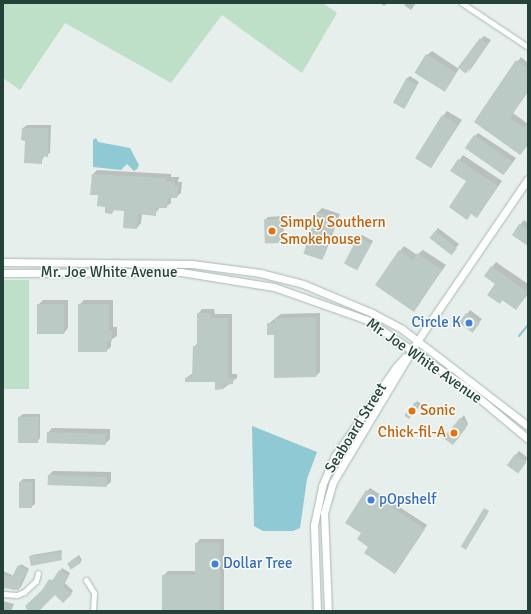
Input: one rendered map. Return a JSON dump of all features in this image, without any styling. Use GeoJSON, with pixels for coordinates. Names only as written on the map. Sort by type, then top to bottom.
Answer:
{"type":"FeatureCollection","features":[{"type":"Feature","properties":{"kind":"main road","name":"Seaboard Street"},"geometry":{"type":"LineString","coordinates":[[328,611],[324,558],[324,513],[333,482],[418,340],[528,179]]}},
{"type":"Feature","properties":{"kind":"main road","name":"Mr. Joe White Avenue"},"geometry":{"type":"LineString","coordinates":[[3,262],[192,264],[260,273],[303,284],[363,309],[418,340],[528,426]]}},
{"type":"Feature","properties":{"kind":"main road","name":"Mr. Joe White Avenue"},"geometry":{"type":"LineString","coordinates":[[3,272],[181,272],[274,287],[367,320],[467,388],[528,439]]}},
{"type":"Feature","properties":{"kind":"main road","name":"Seaboard Street"},"geometry":{"type":"LineString","coordinates":[[317,611],[314,525],[322,486],[339,450],[396,367],[413,350]]}},
{"type":"Feature","properties":{"kind":"street"},"geometry":{"type":"LineString","coordinates":[[462,3],[528,47]]}},
{"type":"Feature","properties":{"kind":"street"},"geometry":{"type":"LineString","coordinates":[[3,594],[17,595],[24,592],[36,580],[38,573]]}},
{"type":"Feature","properties":{"kind":"street"},"geometry":{"type":"LineString","coordinates":[[86,580],[94,593],[93,611]]}},
{"type":"Feature","properties":{"kind":"green space"},"geometry":{"type":"Polygon","coordinates":[[[3,3],[323,3],[337,13],[302,73],[222,15],[171,83],[65,23],[20,90],[3,78],[3,3]]]}},
{"type":"Feature","properties":{"kind":"green space"},"geometry":{"type":"Polygon","coordinates":[[[3,280],[29,280],[29,389],[3,389],[3,280]]]}},
{"type":"Feature","properties":{"kind":"water"},"geometry":{"type":"Polygon","coordinates":[[[96,138],[98,142],[130,148],[139,165],[137,169],[134,171],[127,164],[121,170],[93,167],[93,140],[96,138]]]}},
{"type":"Feature","properties":{"kind":"water"},"geometry":{"type":"Polygon","coordinates":[[[252,426],[317,452],[307,479],[300,528],[293,531],[263,531],[254,526],[252,426]]]}},
{"type":"Feature","properties":{"kind":"building"},"geometry":{"type":"Polygon","coordinates":[[[480,38],[488,44],[466,74],[458,68],[480,38]]]}},
{"type":"Feature","properties":{"kind":"building"},"geometry":{"type":"Polygon","coordinates":[[[426,54],[457,73],[445,92],[414,73],[426,54]]]}},
{"type":"Feature","properties":{"kind":"building"},"geometry":{"type":"Polygon","coordinates":[[[516,60],[528,68],[528,91],[510,118],[524,128],[528,122],[528,145],[520,155],[474,122],[516,60]]]}},
{"type":"Feature","properties":{"kind":"building"},"geometry":{"type":"Polygon","coordinates":[[[406,79],[417,85],[404,109],[393,103],[406,79]]]}},
{"type":"Feature","properties":{"kind":"building"},"geometry":{"type":"Polygon","coordinates":[[[442,115],[458,125],[431,168],[415,158],[442,115]]]}},
{"type":"Feature","properties":{"kind":"building"},"geometry":{"type":"Polygon","coordinates":[[[22,128],[48,128],[48,157],[42,156],[42,164],[24,163],[25,141],[21,140],[22,128]]]}},
{"type":"Feature","properties":{"kind":"building"},"geometry":{"type":"Polygon","coordinates":[[[474,135],[513,162],[503,175],[465,148],[474,135]]]}},
{"type":"Feature","properties":{"kind":"building"},"geometry":{"type":"Polygon","coordinates":[[[458,159],[498,186],[477,218],[471,214],[467,220],[449,207],[466,181],[450,171],[458,159]]]}},
{"type":"Feature","properties":{"kind":"building"},"geometry":{"type":"Polygon","coordinates":[[[92,174],[167,178],[167,181],[175,182],[174,186],[178,186],[177,198],[168,198],[167,208],[156,208],[156,216],[138,214],[137,229],[123,228],[124,211],[112,210],[112,214],[105,213],[105,207],[97,206],[98,195],[90,195],[92,174]]]}},
{"type":"Feature","properties":{"kind":"building"},"geometry":{"type":"Polygon","coordinates":[[[317,212],[336,218],[322,260],[303,254],[317,212]]]}},
{"type":"Feature","properties":{"kind":"building","name":"Simply Southern Smokehouse"},"geometry":{"type":"Polygon","coordinates":[[[280,219],[281,243],[265,244],[264,220],[280,219]]]}},
{"type":"Feature","properties":{"kind":"building"},"geometry":{"type":"Polygon","coordinates":[[[519,224],[528,230],[528,246],[512,235],[519,224]]]}},
{"type":"Feature","properties":{"kind":"building"},"geometry":{"type":"Polygon","coordinates":[[[435,231],[457,248],[452,255],[429,238],[435,231]]]}},
{"type":"Feature","properties":{"kind":"building"},"geometry":{"type":"Polygon","coordinates":[[[358,237],[371,244],[357,271],[344,263],[358,237]]]}},
{"type":"Feature","properties":{"kind":"building"},"geometry":{"type":"Polygon","coordinates":[[[399,250],[413,260],[417,253],[442,270],[414,312],[375,285],[399,250]]]}},
{"type":"Feature","properties":{"kind":"building"},"geometry":{"type":"Polygon","coordinates":[[[491,266],[528,292],[516,310],[502,300],[500,304],[487,295],[495,284],[484,276],[491,266]]]}},
{"type":"Feature","properties":{"kind":"building"},"geometry":{"type":"Polygon","coordinates":[[[37,304],[64,304],[64,334],[37,334],[37,304]]]}},
{"type":"Feature","properties":{"kind":"building"},"geometry":{"type":"Polygon","coordinates":[[[78,304],[109,304],[109,331],[112,331],[112,341],[107,341],[107,352],[78,352],[78,304]]]}},
{"type":"Feature","properties":{"kind":"building"},"geometry":{"type":"Polygon","coordinates":[[[197,313],[210,313],[211,318],[228,318],[228,378],[233,378],[233,384],[223,385],[224,389],[215,390],[215,382],[185,382],[185,378],[192,377],[193,346],[197,346],[197,313]]]}},
{"type":"Feature","properties":{"kind":"building","name":"Circle K"},"geometry":{"type":"Polygon","coordinates":[[[466,313],[480,323],[473,333],[459,323],[466,313]]]}},
{"type":"Feature","properties":{"kind":"building"},"geometry":{"type":"Polygon","coordinates":[[[316,317],[316,377],[274,378],[274,335],[267,335],[267,323],[275,323],[275,318],[316,317]]]}},
{"type":"Feature","properties":{"kind":"building","name":"Sonic"},"geometry":{"type":"Polygon","coordinates":[[[415,402],[420,406],[409,419],[404,415],[415,402]]]}},
{"type":"Feature","properties":{"kind":"building"},"geometry":{"type":"Polygon","coordinates":[[[18,417],[38,417],[38,443],[18,443],[18,417]]]}},
{"type":"Feature","properties":{"kind":"building","name":"Chick-fil-A"},"geometry":{"type":"Polygon","coordinates":[[[460,418],[466,422],[466,428],[453,445],[443,438],[460,418]]]}},
{"type":"Feature","properties":{"kind":"building"},"geometry":{"type":"Polygon","coordinates":[[[47,432],[106,434],[106,445],[47,443],[47,432]]]}},
{"type":"Feature","properties":{"kind":"building"},"geometry":{"type":"Polygon","coordinates":[[[515,454],[526,462],[518,474],[507,465],[515,454]]]}},
{"type":"Feature","properties":{"kind":"building"},"geometry":{"type":"Polygon","coordinates":[[[48,475],[107,477],[107,487],[48,485],[48,475]]]}},
{"type":"Feature","properties":{"kind":"building"},"geometry":{"type":"Polygon","coordinates":[[[19,482],[32,482],[32,508],[19,508],[19,482]]]}},
{"type":"Feature","properties":{"kind":"building"},"geometry":{"type":"Polygon","coordinates":[[[366,490],[425,529],[395,574],[364,553],[368,547],[357,539],[361,533],[345,523],[366,490]]]}},
{"type":"Feature","properties":{"kind":"building"},"geometry":{"type":"Polygon","coordinates":[[[484,508],[489,511],[466,550],[461,547],[484,508]]]}},
{"type":"Feature","properties":{"kind":"building"},"geometry":{"type":"Polygon","coordinates":[[[195,543],[220,543],[220,611],[162,611],[162,575],[195,575],[195,543]]]}},
{"type":"Feature","properties":{"kind":"building"},"geometry":{"type":"Polygon","coordinates":[[[60,552],[62,560],[31,566],[29,556],[60,552]]]}},
{"type":"Feature","properties":{"kind":"building"},"geometry":{"type":"Polygon","coordinates":[[[77,557],[81,563],[71,570],[67,564],[77,557]]]}},
{"type":"Feature","properties":{"kind":"building"},"geometry":{"type":"Polygon","coordinates":[[[18,565],[28,571],[22,579],[19,590],[3,588],[3,574],[12,577],[18,565]]]}},
{"type":"Feature","properties":{"kind":"building"},"geometry":{"type":"Polygon","coordinates":[[[59,570],[69,575],[63,586],[72,594],[63,603],[55,595],[39,611],[28,611],[25,606],[42,590],[49,579],[52,581],[59,570]]]}},
{"type":"Feature","properties":{"kind":"waterway"},"geometry":{"type":"LineString","coordinates":[[519,336],[528,325]]}},
{"type":"Feature","properties":{"kind":"place","name":"Simply Southern Smokehouse"},"geometry":{"type":"Point","coordinates":[272,231]}},
{"type":"Feature","properties":{"kind":"place","name":"Circle K"},"geometry":{"type":"Point","coordinates":[469,323]}},
{"type":"Feature","properties":{"kind":"place","name":"Sonic"},"geometry":{"type":"Point","coordinates":[412,411]}},
{"type":"Feature","properties":{"kind":"place","name":"Chick-fil-A"},"geometry":{"type":"Point","coordinates":[454,433]}},
{"type":"Feature","properties":{"kind":"place","name":"pOpshelf"},"geometry":{"type":"Point","coordinates":[371,500]}},
{"type":"Feature","properties":{"kind":"place","name":"Dollar Tree"},"geometry":{"type":"Point","coordinates":[215,564]}}]}
